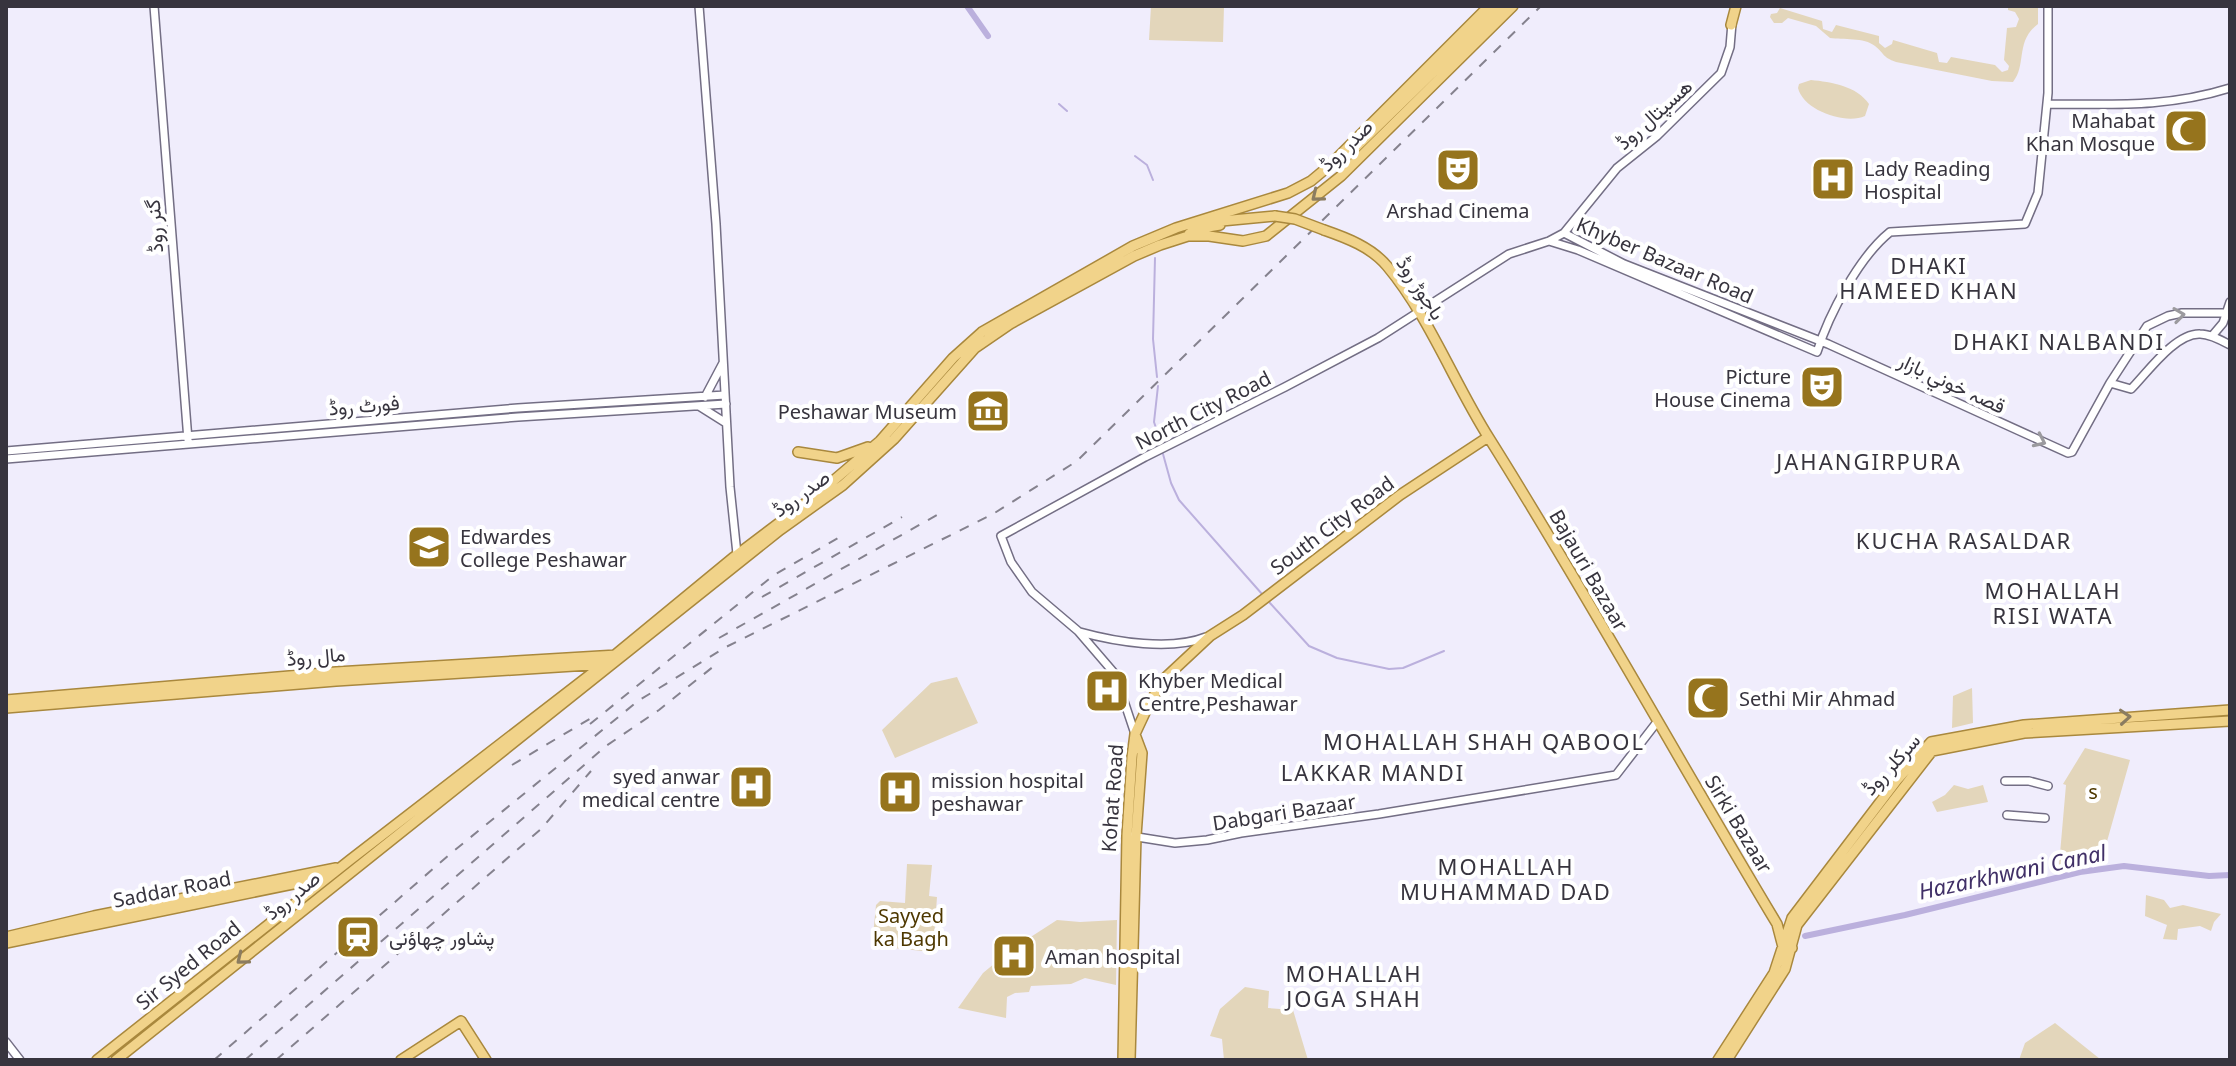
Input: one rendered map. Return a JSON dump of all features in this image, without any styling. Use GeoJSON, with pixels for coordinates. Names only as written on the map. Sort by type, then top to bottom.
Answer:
{"type":"FeatureCollection","features":[{"type":"Feature","properties":{"kind":"main road","name":"صدر روڈ"},"geometry":{"type":"LineString","coordinates":[[343,871],[616,658],[737,554],[820,492],[880,441],[953,358],[982,332],[1133,246],[1176,228],[1288,193],[1311,181],[1489,6]]}},
{"type":"Feature","properties":{"kind":"main road"},"geometry":{"type":"LineString","coordinates":[[1329,166],[1343,160],[1356,148],[1501,6]]}},
{"type":"Feature","properties":{"kind":"main road","name":"صدر روڈ"},"geometry":{"type":"LineString","coordinates":[[629,653],[780,530],[843,485],[894,439],[950,374],[989,337],[1134,256],[1185,237],[1209,236],[1243,241],[1266,236],[1341,176],[1513,6]]}},
{"type":"Feature","properties":{"kind":"main road"},"geometry":{"type":"LineString","coordinates":[[1731,25],[1736,6]]}},
{"type":"Feature","properties":{"kind":"main road","name":"باجوڑ روڈ"},"geometry":{"type":"LineString","coordinates":[[1185,237],[1196,229],[1275,216]]}},
{"type":"Feature","properties":{"kind":"main road","name":"باجوڑ روڈ"},"geometry":{"type":"LineString","coordinates":[[1176,228],[1237,217],[1292,218],[1350,239],[1375,255],[1389,269],[1418,311],[1488,437]]}},
{"type":"Feature","properties":{"kind":"main road","name":"South City Road"},"geometry":{"type":"LineString","coordinates":[[1210,636],[1243,615],[1400,495],[1488,437]]}},
{"type":"Feature","properties":{"kind":"main road","name":"Bajauri Bazaar"},"geometry":{"type":"LineString","coordinates":[[1488,437],[1657,722]]}},
{"type":"Feature","properties":{"kind":"main road"},"geometry":{"type":"LineString","coordinates":[[798,452],[837,458],[880,441]]}},
{"type":"Feature","properties":{"kind":"main road"},"geometry":{"type":"LineString","coordinates":[[1130,1060],[1132,836],[1142,753],[1135,734],[1164,679],[1210,636]]}},
{"type":"Feature","properties":{"kind":"main road","name":"مال روڈ"},"geometry":{"type":"LineString","coordinates":[[6,708],[49,701],[336,677],[616,658],[629,653]]}},
{"type":"Feature","properties":{"kind":"main road","name":"صدر روڈ"},"geometry":{"type":"LineString","coordinates":[[116,1060],[343,871],[604,664],[616,658]]}},
{"type":"Feature","properties":{"kind":"main road","name":"مال روڈ"},"geometry":{"type":"LineString","coordinates":[[336,677],[604,664]]}},
{"type":"Feature","properties":{"kind":"main road","name":"مال روڈ"},"geometry":{"type":"LineString","coordinates":[[6,700],[49,701]]}},
{"type":"Feature","properties":{"kind":"main road","name":"سرکلر روڈ"},"geometry":{"type":"LineString","coordinates":[[1718,1060],[1764,996],[1788,948],[1794,924],[1897,780],[1931,747],[2024,725],[2230,710]]}},
{"type":"Feature","properties":{"kind":"main road"},"geometry":{"type":"LineString","coordinates":[[1931,747],[2024,733],[2230,721]]}},
{"type":"Feature","properties":{"kind":"main road","name":"Sirki Bazaar"},"geometry":{"type":"LineString","coordinates":[[1657,722],[1777,924],[1788,948]]}},
{"type":"Feature","properties":{"kind":"main road","name":"Kohat Road"},"geometry":{"type":"LineString","coordinates":[[1123,1060],[1132,836]]}},
{"type":"Feature","properties":{"kind":"main road","name":"Saddar Road"},"geometry":{"type":"LineString","coordinates":[[6,943],[279,883],[328,877],[343,871]]}},
{"type":"Feature","properties":{"kind":"main road","name":"Saddar Road"},"geometry":{"type":"LineString","coordinates":[[6,937],[94,916],[343,871]]}},
{"type":"Feature","properties":{"kind":"main road","name":"Sir Syed Road"},"geometry":{"type":"LineString","coordinates":[[97,1060],[328,877]]}},
{"type":"Feature","properties":{"kind":"main road"},"geometry":{"type":"LineString","coordinates":[[1727,1060],[1764,996]]}},
{"type":"Feature","properties":{"kind":"main road"},"geometry":{"type":"LineString","coordinates":[[401,1060],[461,1021],[486,1060]]}},
{"type":"Feature","properties":{"kind":"street","name":"گنر روڈ"},"geometry":{"type":"LineString","coordinates":[[154,6],[188,439]]}},
{"type":"Feature","properties":{"kind":"street"},"geometry":{"type":"LineString","coordinates":[[699,6],[737,554]]}},
{"type":"Feature","properties":{"kind":"street"},"geometry":{"type":"LineString","coordinates":[[1549,241],[1690,295],[1817,352],[1820,341],[1873,246],[1890,232],[2025,224],[2038,193],[2047,104],[2048,6]]}},
{"type":"Feature","properties":{"kind":"street","name":"ھسپتال روڈ"},"geometry":{"type":"LineString","coordinates":[[1564,233],[1617,168],[1657,136],[1721,73],[1730,47],[1731,25]]}},
{"type":"Feature","properties":{"kind":"street"},"geometry":{"type":"LineString","coordinates":[[2047,104],[2157,104],[2195,99],[2230,88]]}},
{"type":"Feature","properties":{"kind":"street","name":"Khyber Bazaar Road"},"geometry":{"type":"LineString","coordinates":[[1418,311],[1509,254],[1564,233],[1690,295],[1820,341]]}},
{"type":"Feature","properties":{"kind":"street"},"geometry":{"type":"LineString","coordinates":[[2212,336],[2219,330],[2230,302]]}},
{"type":"Feature","properties":{"kind":"street","name":"North City Road"},"geometry":{"type":"LineString","coordinates":[[1001,536],[1145,457],[1378,338],[1418,311]]}},
{"type":"Feature","properties":{"kind":"street"},"geometry":{"type":"LineString","coordinates":[[2226,313],[2182,313],[2147,326],[2110,383],[2131,389],[2180,341],[2200,334],[2230,345]]}},
{"type":"Feature","properties":{"kind":"street","name":"قصہ خوني بازار"},"geometry":{"type":"LineString","coordinates":[[1820,341],[2070,453],[2110,383]]}},
{"type":"Feature","properties":{"kind":"street"},"geometry":{"type":"LineString","coordinates":[[705,397],[724,360]]}},
{"type":"Feature","properties":{"kind":"street","name":"فورٹ روڈ"},"geometry":{"type":"LineString","coordinates":[[6,459],[518,408],[705,397],[726,399]]}},
{"type":"Feature","properties":{"kind":"street","name":"فورٹ روڈ"},"geometry":{"type":"LineString","coordinates":[[6,451],[697,405],[726,399]]}},
{"type":"Feature","properties":{"kind":"street"},"geometry":{"type":"LineString","coordinates":[[697,405],[726,423]]}},
{"type":"Feature","properties":{"kind":"street","name":"Kohat Road"},"geometry":{"type":"LineString","coordinates":[[1001,536],[1011,562],[1032,592],[1078,631],[1115,674],[1135,734]]}},
{"type":"Feature","properties":{"kind":"street","name":"South City Road"},"geometry":{"type":"LineString","coordinates":[[1078,631],[1137,642],[1198,641],[1210,636]]}},
{"type":"Feature","properties":{"kind":"street","name":"Dabgari Bazaar"},"geometry":{"type":"LineString","coordinates":[[1132,836],[1175,843],[1207,840],[1616,775],[1657,722]]}},
{"type":"Feature","properties":{"kind":"street"},"geometry":{"type":"LineString","coordinates":[[2005,781],[2029,781],[2048,786]]}},
{"type":"Feature","properties":{"kind":"street"},"geometry":{"type":"LineString","coordinates":[[2007,815],[2045,818]]}},
{"type":"Feature","properties":{"kind":"street"},"geometry":{"type":"LineString","coordinates":[[6,1042],[20,1060]]}},
{"type":"Feature","properties":{"kind":"green space"},"geometry":{"type":"Polygon","coordinates":[[[1151,6],[1224,6],[1223,42],[1149,40],[1151,6]]]}},
{"type":"Feature","properties":{"kind":"green space"},"geometry":{"type":"Polygon","coordinates":[[[2008,6],[2038,6],[2038,24],[2026,38],[2020,68],[2013,82],[1992,81],[1896,62],[1865,41],[1830,38],[1816,26],[1788,18],[1782,23],[1774,23],[1770,17],[1780,8],[1822,21],[1823,29],[1832,32],[1836,25],[1879,36],[1879,43],[1885,48],[1893,40],[1937,53],[1939,62],[1947,63],[1951,57],[1995,65],[2002,72],[2009,66],[2004,60],[2007,28],[2016,27],[2019,19],[2015,12],[2008,10],[2008,6]]]}},
{"type":"Feature","properties":{"kind":"green space"},"geometry":{"type":"Polygon","coordinates":[[[1811,80],[1835,84],[1858,93],[1869,104],[1865,116],[1847,119],[1816,109],[1801,96],[1798,88],[1799,84],[1811,80]]]}},
{"type":"Feature","properties":{"kind":"green space"},"geometry":{"type":"Polygon","coordinates":[[[957,677],[978,723],[895,758],[882,730],[931,683],[957,677]]]}},
{"type":"Feature","properties":{"kind":"green space"},"geometry":{"type":"Polygon","coordinates":[[[1972,688],[1973,723],[1952,728],[1953,696],[1972,688]]]}},
{"type":"Feature","properties":{"kind":"green space","name":"s"},"geometry":{"type":"Polygon","coordinates":[[[2085,748],[2130,760],[2102,859],[2059,865],[2066,785],[2063,784],[2085,748]]]}},
{"type":"Feature","properties":{"kind":"green space"},"geometry":{"type":"Polygon","coordinates":[[[1954,785],[1968,789],[1983,785],[1988,802],[1937,812],[1932,802],[1945,795],[1954,785]]]}},
{"type":"Feature","properties":{"kind":"green space","name":"Sayyed ka Bagh"},"geometry":{"type":"Polygon","coordinates":[[[907,864],[932,865],[929,896],[937,897],[933,952],[872,946],[876,905],[880,901],[905,903],[907,864]]]}},
{"type":"Feature","properties":{"kind":"green space"},"geometry":{"type":"Polygon","coordinates":[[[2146,895],[2164,900],[2170,908],[2183,905],[2221,914],[2211,931],[2200,926],[2178,929],[2177,940],[2163,939],[2167,925],[2145,916],[2146,895]]]}},
{"type":"Feature","properties":{"kind":"green space"},"geometry":{"type":"Polygon","coordinates":[[[1057,920],[1117,920],[1116,985],[1085,978],[1071,984],[1031,986],[1029,992],[1007,997],[1006,1018],[958,1008],[983,973],[1012,949],[1057,920]]]}},
{"type":"Feature","properties":{"kind":"green space"},"geometry":{"type":"Polygon","coordinates":[[[1245,987],[1269,991],[1268,1008],[1293,1010],[1308,1060],[1224,1060],[1222,1039],[1210,1036],[1220,1009],[1245,987]]]}},
{"type":"Feature","properties":{"kind":"green space"},"geometry":{"type":"Polygon","coordinates":[[[2055,1023],[2100,1060],[2019,1060],[2025,1043],[2055,1023]]]}},
{"type":"Feature","properties":{"kind":"waterway"},"geometry":{"type":"LineString","coordinates":[[967,6],[988,36]]}},
{"type":"Feature","properties":{"kind":"waterway"},"geometry":{"type":"LineString","coordinates":[[1059,104],[1067,111]]}},
{"type":"Feature","properties":{"kind":"waterway"},"geometry":{"type":"LineString","coordinates":[[1135,156],[1147,165],[1153,180]]}},
{"type":"Feature","properties":{"kind":"waterway"},"geometry":{"type":"LineString","coordinates":[[1155,258],[1153,339],[1157,377]]}},
{"type":"Feature","properties":{"kind":"waterway"},"geometry":{"type":"LineString","coordinates":[[1158,386],[1154,422],[1161,443]]}},
{"type":"Feature","properties":{"kind":"waterway"},"geometry":{"type":"LineString","coordinates":[[1163,454],[1179,500],[1262,594]]}},
{"type":"Feature","properties":{"kind":"waterway"},"geometry":{"type":"LineString","coordinates":[[1269,602],[1309,646],[1337,658],[1389,669],[1403,668],[1444,651]]}},
{"type":"Feature","properties":{"kind":"waterway","name":"Hazarkhwani Canal"},"geometry":{"type":"LineString","coordinates":[[1805,936],[2080,872],[2124,866],[2209,876],[2230,875]]}},
{"type":"Feature","properties":{"kind":"railway"},"geometry":{"type":"LineString","coordinates":[[214,1060],[450,854],[638,701],[726,647],[993,514],[1077,461],[1541,6]]}},
{"type":"Feature","properties":{"kind":"railway"},"geometry":{"type":"LineString","coordinates":[[719,638],[944,511]]}},
{"type":"Feature","properties":{"kind":"railway"},"geometry":{"type":"LineString","coordinates":[[762,597],[902,517]]}},
{"type":"Feature","properties":{"kind":"railway"},"geometry":{"type":"LineString","coordinates":[[590,724],[774,575],[845,534]]}},
{"type":"Feature","properties":{"kind":"railway"},"geometry":{"type":"LineString","coordinates":[[245,1060],[606,746],[659,710],[719,662]]}},
{"type":"Feature","properties":{"kind":"railway"},"geometry":{"type":"LineString","coordinates":[[512,765],[598,714]]}},
{"type":"Feature","properties":{"kind":"railway"},"geometry":{"type":"LineString","coordinates":[[276,1060],[541,829],[591,771]]}},
{"type":"Feature","properties":{"kind":"place","name":"Mahabat Khan Mosque"},"geometry":{"type":"Point","coordinates":[2186,131]}},
{"type":"Feature","properties":{"kind":"place","name":"Arshad Cinema"},"geometry":{"type":"Point","coordinates":[1458,170]}},
{"type":"Feature","properties":{"kind":"place","name":"Lady Reading Hospital"},"geometry":{"type":"Point","coordinates":[1833,179]}},
{"type":"Feature","properties":{"kind":"place","name":"Picture House Cinema"},"geometry":{"type":"Point","coordinates":[1822,387]}},
{"type":"Feature","properties":{"kind":"place","name":"Peshawar Museum"},"geometry":{"type":"Point","coordinates":[988,411]}},
{"type":"Feature","properties":{"kind":"place","name":"Edwardes College Peshawar"},"geometry":{"type":"Point","coordinates":[429,547]}},
{"type":"Feature","properties":{"kind":"place","name":"Khyber Medical Centre,Peshawar"},"geometry":{"type":"Point","coordinates":[1107,691]}},
{"type":"Feature","properties":{"kind":"place","name":"Sethi Mir Ahmad"},"geometry":{"type":"Point","coordinates":[1708,698]}},
{"type":"Feature","properties":{"kind":"place","name":"syed anwar medical centre"},"geometry":{"type":"Point","coordinates":[751,787]}},
{"type":"Feature","properties":{"kind":"place","name":"mission hospital peshawar"},"geometry":{"type":"Point","coordinates":[900,792]}},
{"type":"Feature","properties":{"kind":"place","name":"پشاور چھاؤنی"},"geometry":{"type":"Point","coordinates":[358,937]}},
{"type":"Feature","properties":{"kind":"place","name":"Aman hospital"},"geometry":{"type":"Point","coordinates":[1014,956]}},
{"type":"Feature","properties":{"kind":"district","name":"DHAKI HAMEED KHAN"},"geometry":{"type":"Point","coordinates":[1929,278]}},
{"type":"Feature","properties":{"kind":"district","name":"DHAKI NALBANDI"},"geometry":{"type":"Point","coordinates":[2059,341]}},
{"type":"Feature","properties":{"kind":"district","name":"JAHANGIRPURA"},"geometry":{"type":"Point","coordinates":[1869,461]}},
{"type":"Feature","properties":{"kind":"district","name":"KUCHA RASALDAR"},"geometry":{"type":"Point","coordinates":[1964,540]}},
{"type":"Feature","properties":{"kind":"district","name":"MOHALLAH RISI WATA"},"geometry":{"type":"Point","coordinates":[2053,602]}},
{"type":"Feature","properties":{"kind":"district","name":"MOHALLAH SHAH QABOOL"},"geometry":{"type":"Point","coordinates":[1484,741]}},
{"type":"Feature","properties":{"kind":"district","name":"LAKKAR MANDI"},"geometry":{"type":"Point","coordinates":[1373,772]}},
{"type":"Feature","properties":{"kind":"district","name":"MOHALLAH MUHAMMAD DAD"},"geometry":{"type":"Point","coordinates":[1506,878]}},
{"type":"Feature","properties":{"kind":"district","name":"MOHALLAH JOGA SHAH"},"geometry":{"type":"Point","coordinates":[1354,986]}}]}
